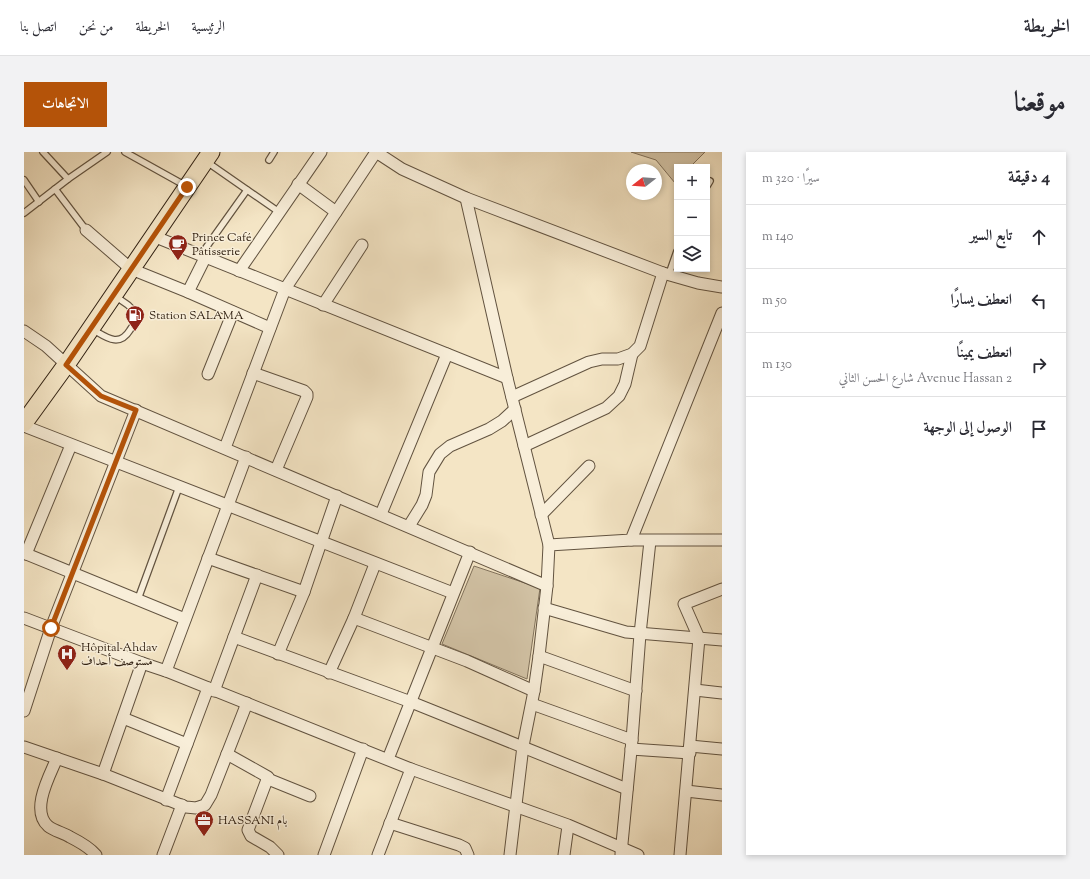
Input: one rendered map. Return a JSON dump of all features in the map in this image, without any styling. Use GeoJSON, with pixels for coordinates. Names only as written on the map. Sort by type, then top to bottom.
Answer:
{"type":"FeatureCollection","features":[{"type":"Feature","properties":{"kind":"main road"},"geometry":{"type":"LineString","coordinates":[[24,422],[66,365],[208,156]]}},
{"type":"Feature","properties":{"kind":"street"},"geometry":{"type":"LineString","coordinates":[[239,271],[321,152]]}},
{"type":"Feature","properties":{"kind":"street"},"geometry":{"type":"LineString","coordinates":[[225,448],[284,289],[376,152],[402,169],[466,198],[666,273],[698,283],[722,287]]}},
{"type":"Feature","properties":{"kind":"street"},"geometry":{"type":"LineString","coordinates":[[298,184],[336,212]]}},
{"type":"Feature","properties":{"kind":"street"},"geometry":{"type":"LineString","coordinates":[[466,198],[507,378],[549,545],[547,586],[539,656],[532,704],[522,746],[510,855]]}},
{"type":"Feature","properties":{"kind":"street"},"geometry":{"type":"LineString","coordinates":[[86,230],[131,269],[270,328]]}},
{"type":"Feature","properties":{"kind":"street"},"geometry":{"type":"LineString","coordinates":[[153,236],[507,378]]}},
{"type":"Feature","properties":{"kind":"street"},"geometry":{"type":"LineString","coordinates":[[323,305],[362,245]]}},
{"type":"Feature","properties":{"kind":"street"},"geometry":{"type":"LineString","coordinates":[[188,292],[203,257]]}},
{"type":"Feature","properties":{"kind":"street"},"geometry":{"type":"LineString","coordinates":[[512,397],[589,362],[602,359],[618,359],[632,354],[640,346],[666,273]]}},
{"type":"Feature","properties":{"kind":"street"},"geometry":{"type":"LineString","coordinates":[[208,374],[233,312]]}},
{"type":"Feature","properties":{"kind":"street"},"geometry":{"type":"LineString","coordinates":[[631,540],[722,313]]}},
{"type":"Feature","properties":{"kind":"street"},"geometry":{"type":"LineString","coordinates":[[24,331],[46,346],[101,396],[547,586]]}},
{"type":"Feature","properties":{"kind":"street"},"geometry":{"type":"LineString","coordinates":[[381,514],[447,354]]}},
{"type":"Feature","properties":{"kind":"street"},"geometry":{"type":"LineString","coordinates":[[524,446],[606,408],[619,396],[625,384],[632,354]]}},
{"type":"Feature","properties":{"kind":"street"},"geometry":{"type":"LineString","coordinates":[[253,373],[304,391],[307,394],[276,470]]}},
{"type":"Feature","properties":{"kind":"street"},"geometry":{"type":"LineString","coordinates":[[409,526],[422,505],[426,495],[429,472],[440,454],[450,446],[489,430],[502,421],[515,408]]}},
{"type":"Feature","properties":{"kind":"street"},"geometry":{"type":"LineString","coordinates":[[24,711],[51,628],[136,410]]}},
{"type":"Feature","properties":{"kind":"street"},"geometry":{"type":"LineString","coordinates":[[24,426],[375,564],[453,593]]}},
{"type":"Feature","properties":{"kind":"street"},"geometry":{"type":"LineString","coordinates":[[71,445],[25,554],[185,619]]}},
{"type":"Feature","properties":{"kind":"street"},"geometry":{"type":"LineString","coordinates":[[166,671],[246,457]]}},
{"type":"Feature","properties":{"kind":"street"},"geometry":{"type":"LineString","coordinates":[[541,515],[589,466]]}},
{"type":"Feature","properties":{"kind":"street"},"geometry":{"type":"LineString","coordinates":[[278,654],[304,592],[337,496]]}},
{"type":"Feature","properties":{"kind":"street"},"geometry":{"type":"LineString","coordinates":[[549,545],[631,540],[722,540]]}},
{"type":"Feature","properties":{"kind":"street"},"geometry":{"type":"LineString","coordinates":[[621,852],[640,634],[650,541]]}},
{"type":"Feature","properties":{"kind":"street"},"geometry":{"type":"LineString","coordinates":[[388,759],[470,552]]}},
{"type":"Feature","properties":{"kind":"street"},"geometry":{"type":"LineString","coordinates":[[208,558],[304,592]]}},
{"type":"Feature","properties":{"kind":"street"},"geometry":{"type":"LineString","coordinates":[[329,673],[354,618],[375,564]]}},
{"type":"Feature","properties":{"kind":"street"},"geometry":{"type":"LineString","coordinates":[[166,800],[187,744],[234,638],[257,575]]}},
{"type":"Feature","properties":{"kind":"street"},"geometry":{"type":"LineString","coordinates":[[680,855],[699,638],[684,604],[722,589]]}},
{"type":"Feature","properties":{"kind":"street"},"geometry":{"type":"LineString","coordinates":[[544,608],[626,632],[722,640]]}},
{"type":"Feature","properties":{"kind":"street"},"geometry":{"type":"LineString","coordinates":[[24,618],[166,671],[411,769],[568,826],[621,852],[638,855]]}},
{"type":"Feature","properties":{"kind":"street"},"geometry":{"type":"LineString","coordinates":[[354,618],[432,647],[534,691]]}},
{"type":"Feature","properties":{"kind":"street"},"geometry":{"type":"LineString","coordinates":[[234,638],[411,702],[627,789]]}},
{"type":"Feature","properties":{"kind":"street"},"geometry":{"type":"LineString","coordinates":[[539,656],[636,691]]}},
{"type":"Feature","properties":{"kind":"street"},"geometry":{"type":"LineString","coordinates":[[103,774],[142,663]]}},
{"type":"Feature","properties":{"kind":"street"},"geometry":{"type":"LineString","coordinates":[[695,690],[722,693]]}},
{"type":"Feature","properties":{"kind":"street"},"geometry":{"type":"LineString","coordinates":[[24,747],[103,774],[182,806],[196,808],[205,805],[208,802],[247,703]]}},
{"type":"Feature","properties":{"kind":"street"},"geometry":{"type":"LineString","coordinates":[[532,704],[631,745],[690,750],[722,749]]}},
{"type":"Feature","properties":{"kind":"street"},"geometry":{"type":"LineString","coordinates":[[123,718],[187,744]]}},
{"type":"Feature","properties":{"kind":"street"},"geometry":{"type":"LineString","coordinates":[[324,855],[363,749]]}},
{"type":"Feature","properties":{"kind":"street"},"geometry":{"type":"LineString","coordinates":[[227,754],[267,775],[268,779],[310,796]]}},
{"type":"Feature","properties":{"kind":"street"},"geometry":{"type":"LineString","coordinates":[[57,758],[42,796],[41,810],[44,819],[48,826],[82,843],[96,855]]}},
{"type":"Feature","properties":{"kind":"street"},"geometry":{"type":"LineString","coordinates":[[378,855],[411,769]]}},
{"type":"Feature","properties":{"kind":"street"},"geometry":{"type":"LineString","coordinates":[[268,779],[248,830],[249,834],[270,847],[278,855]]}},
{"type":"Feature","properties":{"kind":"street"},"geometry":{"type":"LineString","coordinates":[[686,791],[722,795]]}},
{"type":"Feature","properties":{"kind":"street"},"geometry":{"type":"LineString","coordinates":[[163,855],[182,806]]}},
{"type":"Feature","properties":{"kind":"street"},"geometry":{"type":"LineString","coordinates":[[390,822],[459,845],[465,848],[468,855]]}},
{"type":"Feature","properties":{"kind":"street"},"geometry":{"type":"LineString","coordinates":[[564,855],[568,826]]}},
{"type":"Feature","properties":{"kind":"lane"},"geometry":{"type":"LineString","coordinates":[[43,152],[68,179]]}},
{"type":"Feature","properties":{"kind":"lane"},"geometry":{"type":"LineString","coordinates":[[24,214],[68,179],[107,152]]}},
{"type":"Feature","properties":{"kind":"lane"},"geometry":{"type":"LineString","coordinates":[[126,152],[187,187]]}},
{"type":"Feature","properties":{"kind":"lane"},"geometry":{"type":"LineString","coordinates":[[269,160],[274,152]]}},
{"type":"Feature","properties":{"kind":"lane"},"geometry":{"type":"LineString","coordinates":[[208,156],[247,190],[279,212]]}},
{"type":"Feature","properties":{"kind":"lane"},"geometry":{"type":"LineString","coordinates":[[24,180],[39,202]]}},
{"type":"Feature","properties":{"kind":"lane"},"geometry":{"type":"LineString","coordinates":[[55,189],[86,230]]}},
{"type":"Feature","properties":{"kind":"lane"},"geometry":{"type":"LineString","coordinates":[[203,257],[247,190]]}},
{"type":"Feature","properties":{"kind":"lane"},"geometry":{"type":"LineString","coordinates":[[666,273],[674,257]]}},
{"type":"Feature","properties":{"kind":"lane"},"geometry":{"type":"LineString","coordinates":[[90,328],[110,340],[118,340],[126,337],[137,319],[136,313],[128,305],[113,295]]}},
{"type":"Feature","properties":{"kind":"lane"},"geometry":{"type":"LineString","coordinates":[[138,599],[179,487]]}},
{"type":"Feature","properties":{"kind":"shaded area"},"geometry":{"type":"Polygon","coordinates":[[[631,152],[705,152],[693,164],[674,164],[674,182],[662,167],[662,164],[659,164],[656,160],[631,152]]]}},
{"type":"Feature","properties":{"kind":"shaded area"},"geometry":{"type":"Polygon","coordinates":[[[474,566],[540,588],[527,679],[442,644],[474,566]]]}},
{"type":"Feature","properties":{"kind":"place","name":"Prince Café Pâtisserie"},"geometry":{"type":"Point","coordinates":[178,261]}},
{"type":"Feature","properties":{"kind":"place","name":"Station SALAMA"},"geometry":{"type":"Point","coordinates":[135,332]}},
{"type":"Feature","properties":{"kind":"place","name":"Hôpital Ahdav مستوصف أحداف"},"geometry":{"type":"Point","coordinates":[67,671]}},
{"type":"Feature","properties":{"kind":"place","name":"HASSANI بام"},"geometry":{"type":"Point","coordinates":[204,837]}},
{"type":"Feature","properties":{"kind":"route"},"geometry":{"type":"LineString","coordinates":[[51,628],[136,410],[101,396],[66,365],[187,187]]}}]}
